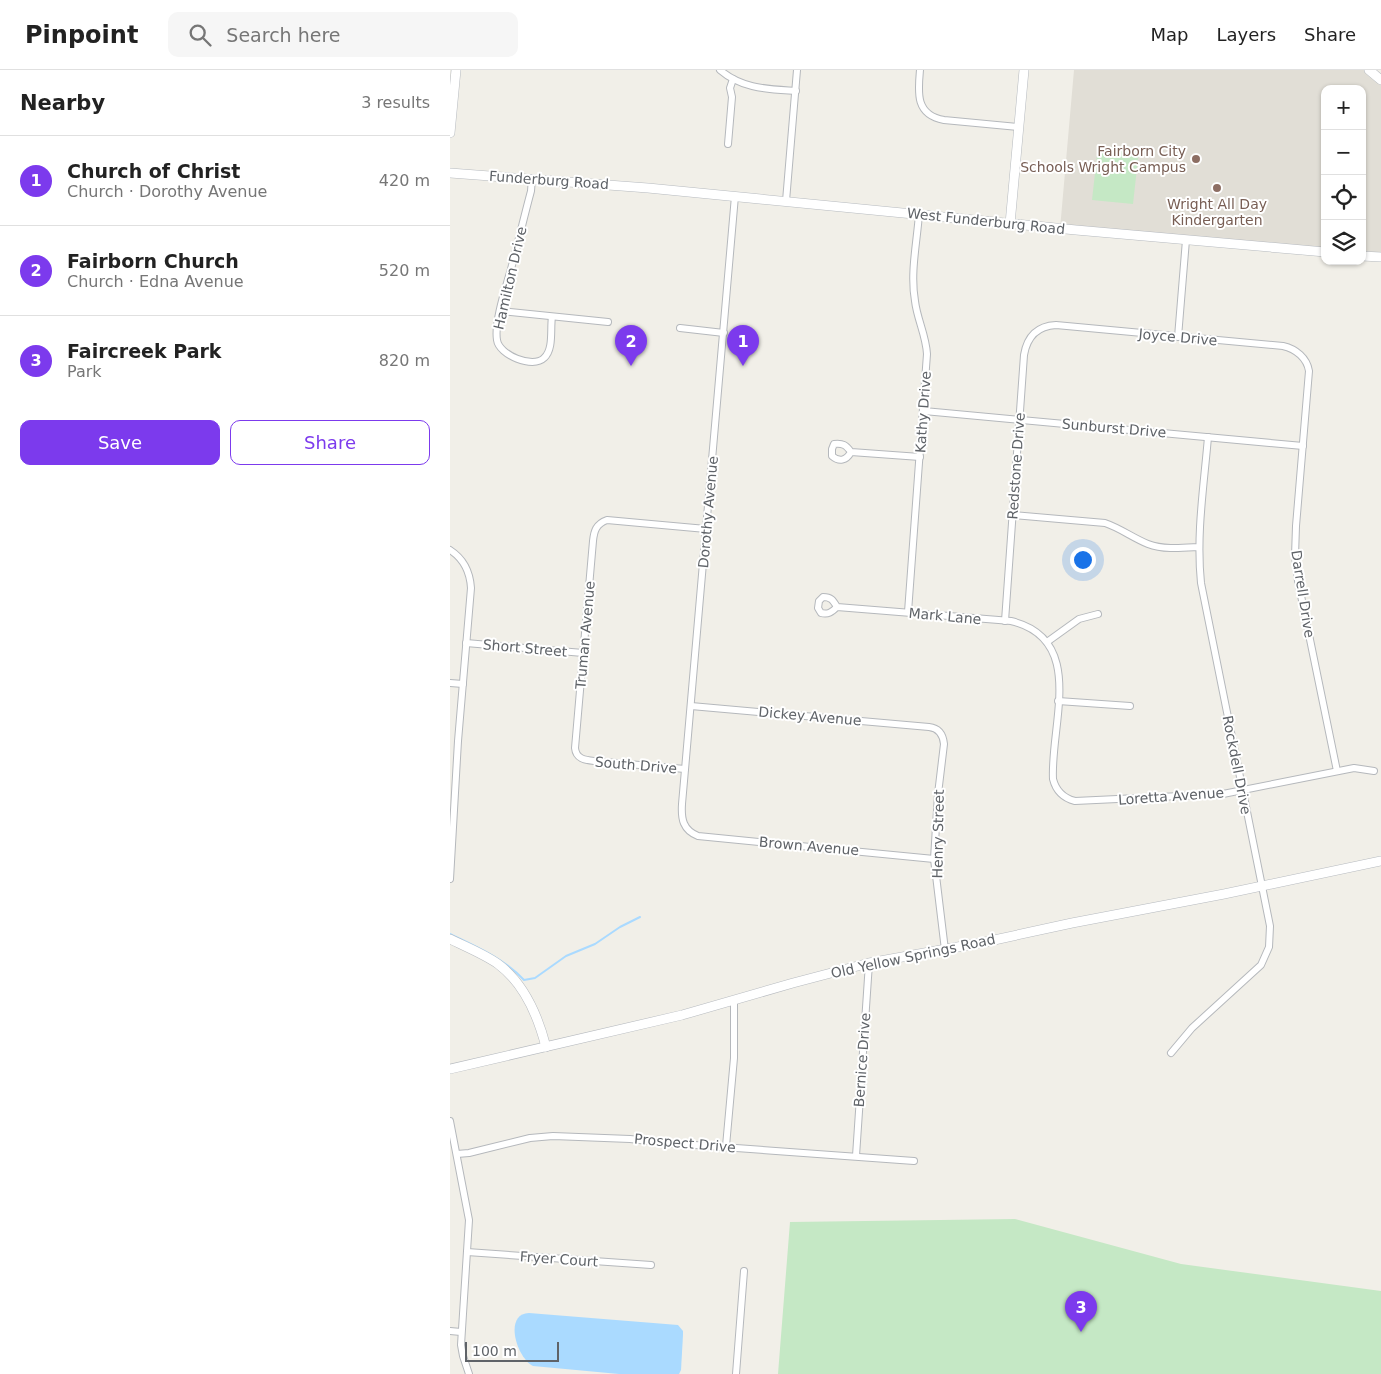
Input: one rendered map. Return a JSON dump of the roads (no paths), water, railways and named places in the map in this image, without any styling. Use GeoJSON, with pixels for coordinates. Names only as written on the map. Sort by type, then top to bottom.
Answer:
{"type":"FeatureCollection","features":[{"type":"Feature","properties":{"kind":"street"},"geometry":{"type":"LineString","coordinates":[[450,133],[456,70]]}},
{"type":"Feature","properties":{"kind":"street"},"geometry":{"type":"LineString","coordinates":[[786,201],[797,70]]}},
{"type":"Feature","properties":{"kind":"street"},"geometry":{"type":"LineString","coordinates":[[920,70],[919,96],[922,106],[933,117],[944,120],[1019,127]]}},
{"type":"Feature","properties":{"kind":"street"},"geometry":{"type":"LineString","coordinates":[[1010,224],[1024,70]]}},
{"type":"Feature","properties":{"kind":"street"},"geometry":{"type":"LineString","coordinates":[[725,71],[734,79],[761,89],[796,91]]}},
{"type":"Feature","properties":{"kind":"street"},"geometry":{"type":"LineString","coordinates":[[1370,71],[1381,80]]}},
{"type":"Feature","properties":{"kind":"street"},"geometry":{"type":"LineString","coordinates":[[728,144],[732,97],[730,88],[734,79]]}},
{"type":"Feature","properties":{"kind":"street","name":"Funderburg Road"},"geometry":{"type":"LineString","coordinates":[[450,173],[648,188]]}},
{"type":"Feature","properties":{"kind":"street","name":"Hamilton Drive"},"geometry":{"type":"LineString","coordinates":[[532,178],[531,191],[500,311],[496,335],[500,348],[511,357],[530,361],[541,360],[548,353],[552,317]]}},
{"type":"Feature","properties":{"kind":"street","name":"West Funderburg Road"},"geometry":{"type":"LineString","coordinates":[[648,188],[1010,224],[1321,252]]}},
{"type":"Feature","properties":{"kind":"street","name":"Dorothy Avenue"},"geometry":{"type":"LineString","coordinates":[[686,828],[681,814],[735,196]]}},
{"type":"Feature","properties":{"kind":"street","name":"Kathy Drive"},"geometry":{"type":"LineString","coordinates":[[908,612],[927,354],[914,291],[919,214]]}},
{"type":"Feature","properties":{"kind":"street"},"geometry":{"type":"LineString","coordinates":[[1178,337],[1186,240]]}},
{"type":"Feature","properties":{"kind":"street"},"geometry":{"type":"LineString","coordinates":[[1366,256],[1381,257]]}},
{"type":"Feature","properties":{"kind":"street"},"geometry":{"type":"LineString","coordinates":[[500,311],[608,322]]}},
{"type":"Feature","properties":{"kind":"street","name":"Joyce Drive"},"geometry":{"type":"LineString","coordinates":[[1051,325],[1283,346],[1293,349],[1303,357]]}},
{"type":"Feature","properties":{"kind":"street","name":"Redstone Drive"},"geometry":{"type":"LineString","coordinates":[[1005,621],[1024,355],[1028,341],[1039,329],[1051,325]]}},
{"type":"Feature","properties":{"kind":"street"},"geometry":{"type":"LineString","coordinates":[[680,328],[724,332]]}},
{"type":"Feature","properties":{"kind":"street","name":"Darrell Drive"},"geometry":{"type":"LineString","coordinates":[[1303,357],[1309,371],[1296,526],[1296,562],[1337,771]]}},
{"type":"Feature","properties":{"kind":"street","name":"Sunburst Drive"},"geometry":{"type":"LineString","coordinates":[[924,411],[1303,446]]}},
{"type":"Feature","properties":{"kind":"street","name":"Rockdell Drive"},"geometry":{"type":"LineString","coordinates":[[1171,1054],[1179,1041],[1192,1028],[1258,968],[1264,960],[1269,947],[1270,931],[1203,593],[1199,547],[1208,437]]}},
{"type":"Feature","properties":{"kind":"street"},"geometry":{"type":"LineString","coordinates":[[851,452],[920,457]]}},
{"type":"Feature","properties":{"kind":"street"},"geometry":{"type":"LineString","coordinates":[[1013,515],[1104,523],[1154,546],[1167,548],[1199,547]]}},
{"type":"Feature","properties":{"kind":"street","name":"Truman Avenue"},"geometry":{"type":"LineString","coordinates":[[586,760],[578,756],[575,748],[594,531],[601,522],[607,520],[706,528]]}},
{"type":"Feature","properties":{"kind":"street"},"geometry":{"type":"LineString","coordinates":[[450,550],[462,560],[470,581],[450,879]]}},
{"type":"Feature","properties":{"kind":"street","name":"Mark Lane"},"geometry":{"type":"LineString","coordinates":[[837,607],[1005,621],[1028,627],[1047,642]]}},
{"type":"Feature","properties":{"kind":"street"},"geometry":{"type":"LineString","coordinates":[[1098,614],[1079,619],[1047,642],[1052,649],[1058,666],[1058,701],[1130,706]]}},
{"type":"Feature","properties":{"kind":"street","name":"Short Street"},"geometry":{"type":"LineString","coordinates":[[466,642],[583,653]]}},
{"type":"Feature","properties":{"kind":"street"},"geometry":{"type":"LineString","coordinates":[[450,684],[463,684]]}},
{"type":"Feature","properties":{"kind":"street","name":"Loretta Avenue"},"geometry":{"type":"LineString","coordinates":[[1058,701],[1054,783],[1059,792],[1069,799],[1081,802],[1223,794],[1337,771],[1358,768],[1374,771]]}},
{"type":"Feature","properties":{"kind":"street","name":"Dickey Avenue"},"geometry":{"type":"LineString","coordinates":[[691,706],[929,727]]}},
{"type":"Feature","properties":{"kind":"street","name":"Henry Street"},"geometry":{"type":"LineString","coordinates":[[929,727],[939,731],[944,744],[938,794],[934,859],[945,950]]}},
{"type":"Feature","properties":{"kind":"street","name":"South Drive"},"geometry":{"type":"LineString","coordinates":[[586,760],[685,769]]}},
{"type":"Feature","properties":{"kind":"street","name":"Brown Avenue"},"geometry":{"type":"LineString","coordinates":[[686,828],[698,836],[934,859]]}},
{"type":"Feature","properties":{"kind":"street","name":"Old Yellow Springs Road"},"geometry":{"type":"LineString","coordinates":[[450,1069],[682,1016],[817,976],[869,964],[1381,861]]}},
{"type":"Feature","properties":{"kind":"street"},"geometry":{"type":"LineString","coordinates":[[450,939],[494,962],[516,982],[538,1020],[546,1047]]}},
{"type":"Feature","properties":{"kind":"street","name":"Bernice Drive"},"geometry":{"type":"LineString","coordinates":[[856,1156],[869,964]]}},
{"type":"Feature","properties":{"kind":"street"},"geometry":{"type":"LineString","coordinates":[[726,1146],[734,1058],[734,1000]]}},
{"type":"Feature","properties":{"kind":"street"},"geometry":{"type":"LineString","coordinates":[[450,1121],[458,1154],[469,1220],[461,1332],[463,1356],[469,1374]]}},
{"type":"Feature","properties":{"kind":"street","name":"Prospect Drive"},"geometry":{"type":"LineString","coordinates":[[458,1154],[530,1138],[553,1136],[630,1138],[668,1143],[914,1161]]}},
{"type":"Feature","properties":{"kind":"street","name":"Fryer Court"},"geometry":{"type":"LineString","coordinates":[[467,1252],[651,1266]]}},
{"type":"Feature","properties":{"kind":"street"},"geometry":{"type":"LineString","coordinates":[[736,1374],[744,1271]]}},
{"type":"Feature","properties":{"kind":"street"},"geometry":{"type":"LineString","coordinates":[[450,1331],[461,1332]]}},
{"type":"Feature","properties":{"kind":"water"},"geometry":{"type":"Polygon","coordinates":[[[529,1313],[678,1325],[683,1331],[681,1370],[679,1374],[619,1374],[533,1366],[522,1354],[515,1337],[516,1321],[521,1315],[529,1313]]]}},
{"type":"Feature","properties":{"kind":"waterway"},"geometry":{"type":"LineString","coordinates":[[450,934],[498,959],[524,980],[535,978],[566,956],[595,944],[620,927],[640,917]]}},
{"type":"Feature","properties":{"kind":"place","name":"Fairborn City Schools Wright Campus"},"geometry":{"type":"Point","coordinates":[1196,159]}},
{"type":"Feature","properties":{"kind":"place","name":"Wright All Day Kindergarten"},"geometry":{"type":"Point","coordinates":[1217,188]}},
{"type":"Feature","properties":{"kind":"place","name":"Fairborn Church"},"geometry":{"type":"Point","coordinates":[631,366]}},
{"type":"Feature","properties":{"kind":"place","name":"Church of Christ"},"geometry":{"type":"Point","coordinates":[743,366]}},
{"type":"Feature","properties":{"kind":"place","name":"Faircreek Park"},"geometry":{"type":"Point","coordinates":[1081,1332]}}]}
